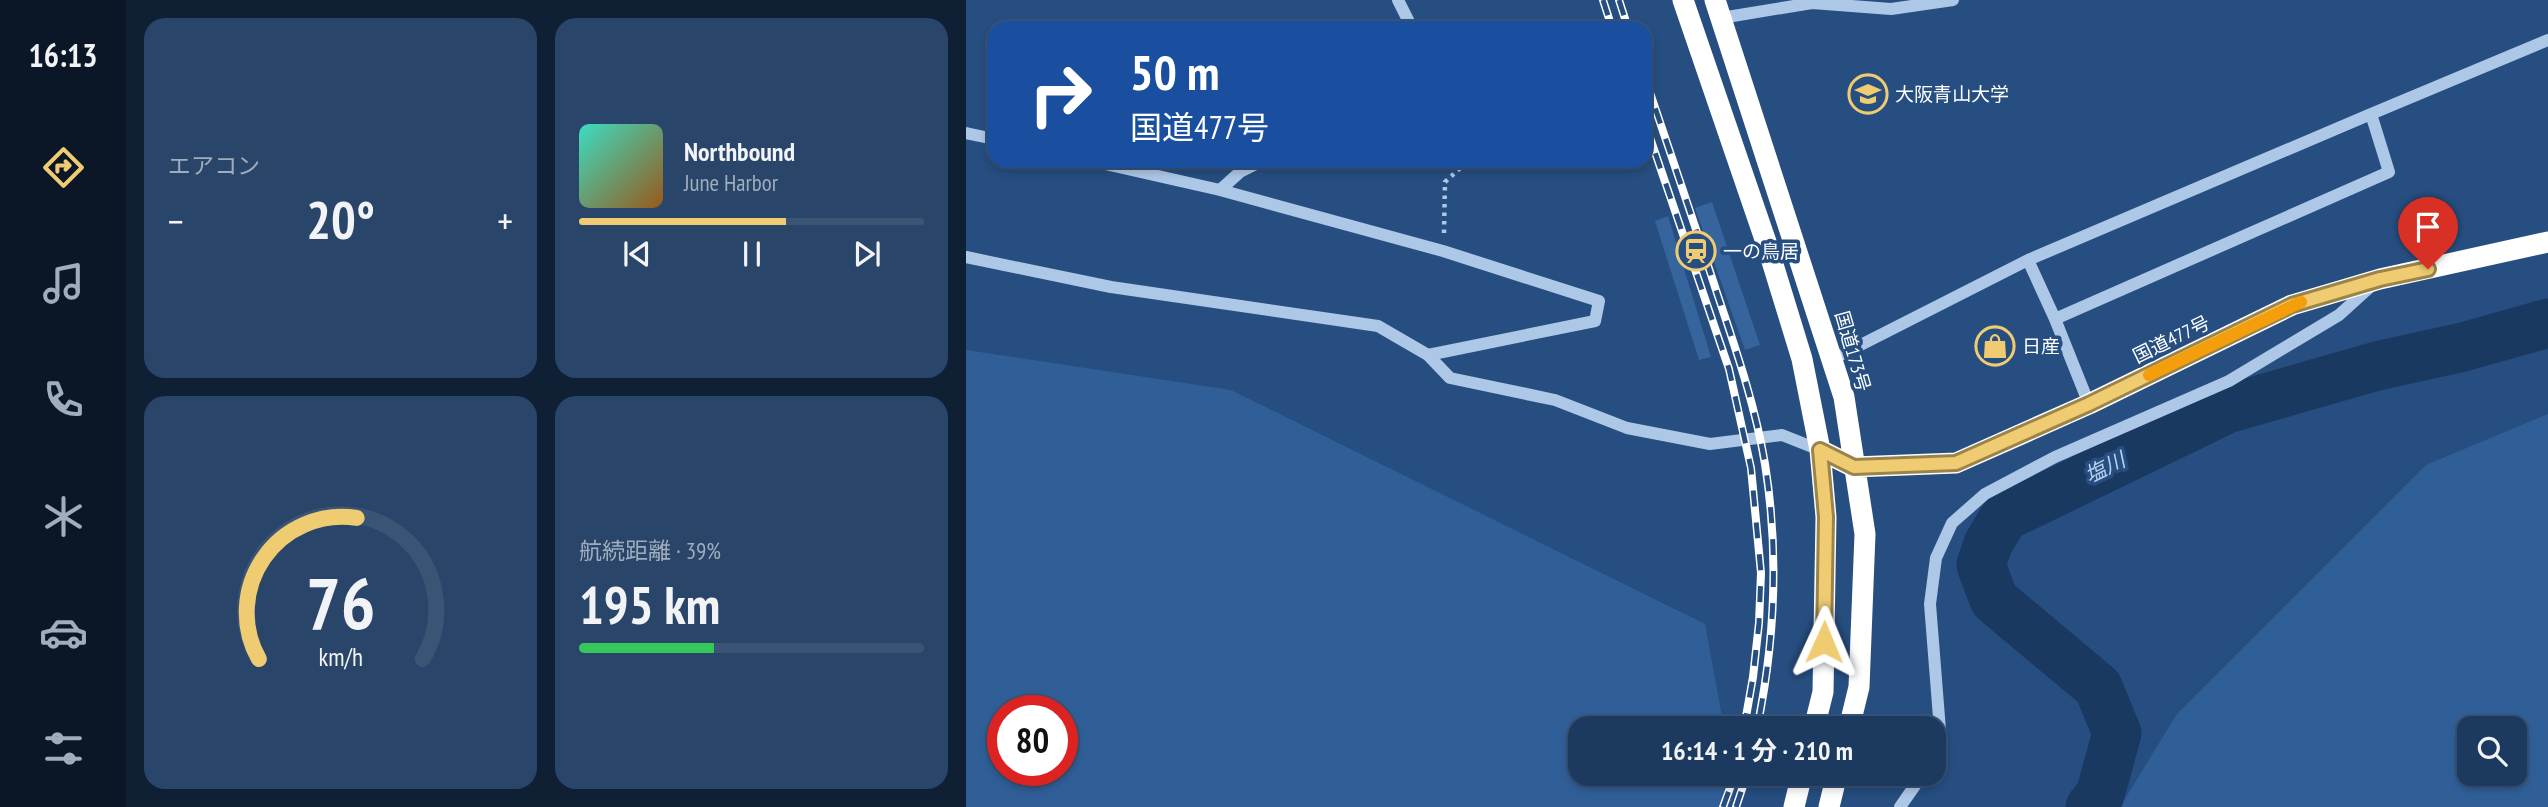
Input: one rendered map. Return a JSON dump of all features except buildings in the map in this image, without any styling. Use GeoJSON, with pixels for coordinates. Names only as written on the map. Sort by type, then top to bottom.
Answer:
{"type":"FeatureCollection","features":[{"type":"Feature","properties":{"kind":"highway"},"geometry":{"type":"LineString","coordinates":[[1683,0],[1771,257],[1802,359],[1820,450],[1826,517],[1823,692],[1817,716]]}},
{"type":"Feature","properties":{"kind":"highway","name":"国道173号"},"geometry":{"type":"LineString","coordinates":[[1718,9],[1844,397],[1865,534],[1859,687],[1852,716]]}},
{"type":"Feature","properties":{"kind":"highway","name":"国道477号"},"geometry":{"type":"LineString","coordinates":[[1820,450],[1854,467],[1956,463],[2089,404],[2292,305],[2380,279],[2548,242]]}},
{"type":"Feature","properties":{"kind":"highway"},"geometry":{"type":"LineString","coordinates":[[1794,807],[1799,786]]}},
{"type":"Feature","properties":{"kind":"highway"},"geometry":{"type":"LineString","coordinates":[[1829,807],[1835,786]]}},
{"type":"Feature","properties":{"kind":"street"},"geometry":{"type":"LineString","coordinates":[[1398,0],[1408,21]]}},
{"type":"Feature","properties":{"kind":"street"},"geometry":{"type":"LineString","coordinates":[[1718,9],[1812,3],[1891,9],[1953,0]]}},
{"type":"Feature","properties":{"kind":"street"},"geometry":{"type":"LineString","coordinates":[[1833,359],[2028,260],[2548,40]]}},
{"type":"Feature","properties":{"kind":"street"},"geometry":{"type":"LineString","coordinates":[[2055,319],[2389,172],[2371,114]]}},
{"type":"Feature","properties":{"kind":"street"},"geometry":{"type":"LineString","coordinates":[[966,133],[987,138]]}},
{"type":"Feature","properties":{"kind":"street"},"geometry":{"type":"LineString","coordinates":[[1123,168],[1220,190],[1443,251],[1599,301],[1595,321],[1429,355]]}},
{"type":"Feature","properties":{"kind":"street"},"geometry":{"type":"LineString","coordinates":[[1220,190],[1248,168]]}},
{"type":"Feature","properties":{"kind":"street"},"geometry":{"type":"LineString","coordinates":[[966,257],[1111,287],[1377,326],[1429,355],[1450,378],[1555,400],[1627,428],[1710,444],[1782,435],[1820,450]]}},
{"type":"Feature","properties":{"kind":"street"},"geometry":{"type":"LineString","coordinates":[[2028,260],[2089,404]]}},
{"type":"Feature","properties":{"kind":"street"},"geometry":{"type":"LineString","coordinates":[[1939,716],[1930,604],[1936,558],[1952,523],[1985,495],[2055,457],[2229,381],[2339,315],[2380,279]]}},
{"type":"Feature","properties":{"kind":"street"},"geometry":{"type":"LineString","coordinates":[[1900,807],[1915,786]]}},
{"type":"Feature","properties":{"kind":"path"},"geometry":{"type":"LineString","coordinates":[[1443,251],[1446,181],[1460,168]]}},
{"type":"Feature","properties":{"kind":"shaded area"},"geometry":{"type":"Polygon","coordinates":[[[966,350],[1231,390],[1705,624],[1722,716],[1568,716],[1568,786],[1734,786],[1728,807],[966,807],[966,350]]]}},
{"type":"Feature","properties":{"kind":"shaded area"},"geometry":{"type":"Polygon","coordinates":[[[2548,414],[2548,807],[2120,807],[2177,714],[2426,465],[2548,414]]]}},
{"type":"Feature","properties":{"kind":"waterway","name":"塩川"},"geometry":{"type":"LineString","coordinates":[[2090,807],[2100,795],[2117,733],[2098,687],[1994,600],[1981,565],[1988,544],[2004,517],[2227,409],[2377,366],[2463,347],[2548,323]]}},
{"type":"Feature","properties":{"kind":"railway"},"geometry":{"type":"LineString","coordinates":[[1603,0],[1610,21]]}},
{"type":"Feature","properties":{"kind":"railway"},"geometry":{"type":"LineString","coordinates":[[1619,0],[1626,21]]}},
{"type":"Feature","properties":{"kind":"railway"},"geometry":{"type":"LineString","coordinates":[[1652,99],[1737,354],[1756,420],[1765,464],[1772,530],[1773,596],[1768,662],[1759,716]]}},
{"type":"Feature","properties":{"kind":"railway"},"geometry":{"type":"LineString","coordinates":[[1652,144],[1729,369],[1751,468],[1761,573],[1759,623],[1746,716]]}},
{"type":"Feature","properties":{"kind":"railway"},"geometry":{"type":"LineString","coordinates":[[1723,807],[1731,786]]}},
{"type":"Feature","properties":{"kind":"railway"},"geometry":{"type":"LineString","coordinates":[[1736,807],[1743,786]]}},
{"type":"Feature","properties":{"kind":"slow traffic"},"geometry":{"type":"LineString","coordinates":[[2149,375],[2301,302]]}},
{"type":"Feature","properties":{"kind":"place","name":"大阪青山大学"},"geometry":{"type":"Point","coordinates":[1868,94]}},
{"type":"Feature","properties":{"kind":"place","name":"一の鳥居"},"geometry":{"type":"Point","coordinates":[1696,251]}},
{"type":"Feature","properties":{"kind":"place","name":"日産"},"geometry":{"type":"Point","coordinates":[1995,346]}},
{"type":"Feature","properties":{"kind":"route"},"geometry":{"type":"LineString","coordinates":[[1824,642],[1826,517],[1820,450],[1854,467],[1956,463],[2089,404],[2292,305],[2380,279],[2428,269]]}}]}
